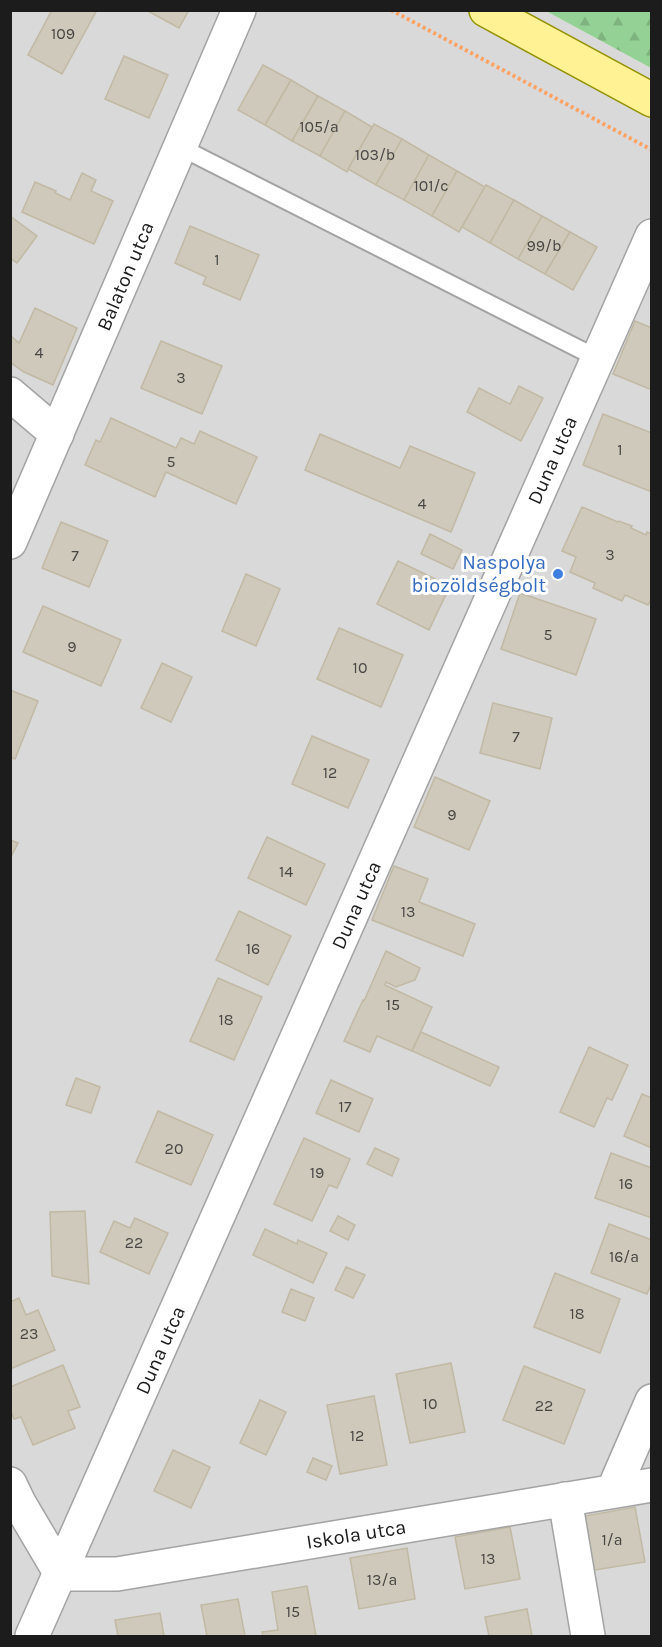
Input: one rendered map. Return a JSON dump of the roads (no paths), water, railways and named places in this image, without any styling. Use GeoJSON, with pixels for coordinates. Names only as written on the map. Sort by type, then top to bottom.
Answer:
{"type":"FeatureCollection","features":[{"type":"Feature","properties":{"kind":"main road"},"geometry":{"type":"LineString","coordinates":[[486,10],[651,100]]}},
{"type":"Feature","properties":{"kind":"street","name":"Balaton utca"},"geometry":{"type":"LineString","coordinates":[[10,542],[238,10]]}},
{"type":"Feature","properties":{"kind":"street","name":"Duna utca"},"geometry":{"type":"LineString","coordinates":[[33,1636],[651,236]]}},
{"type":"Feature","properties":{"kind":"street"},"geometry":{"type":"LineString","coordinates":[[10,394],[57,434]]}},
{"type":"Feature","properties":{"kind":"street"},"geometry":{"type":"LineString","coordinates":[[613,1491],[651,1401]]}},
{"type":"Feature","properties":{"kind":"street"},"geometry":{"type":"LineString","coordinates":[[10,1484],[61,1574]]}},
{"type":"Feature","properties":{"kind":"street","name":"Iskola utca"},"geometry":{"type":"LineString","coordinates":[[61,1574],[117,1574],[651,1485]]}},
{"type":"Feature","properties":{"kind":"street"},"geometry":{"type":"LineString","coordinates":[[565,1499],[588,1636]]}},
{"type":"Feature","properties":{"kind":"lane"},"geometry":{"type":"LineString","coordinates":[[180,147],[597,358]]}},
{"type":"Feature","properties":{"kind":"place","name":"Naspolya biozöldségbolt"},"geometry":{"type":"Point","coordinates":[558,574]}}]}
